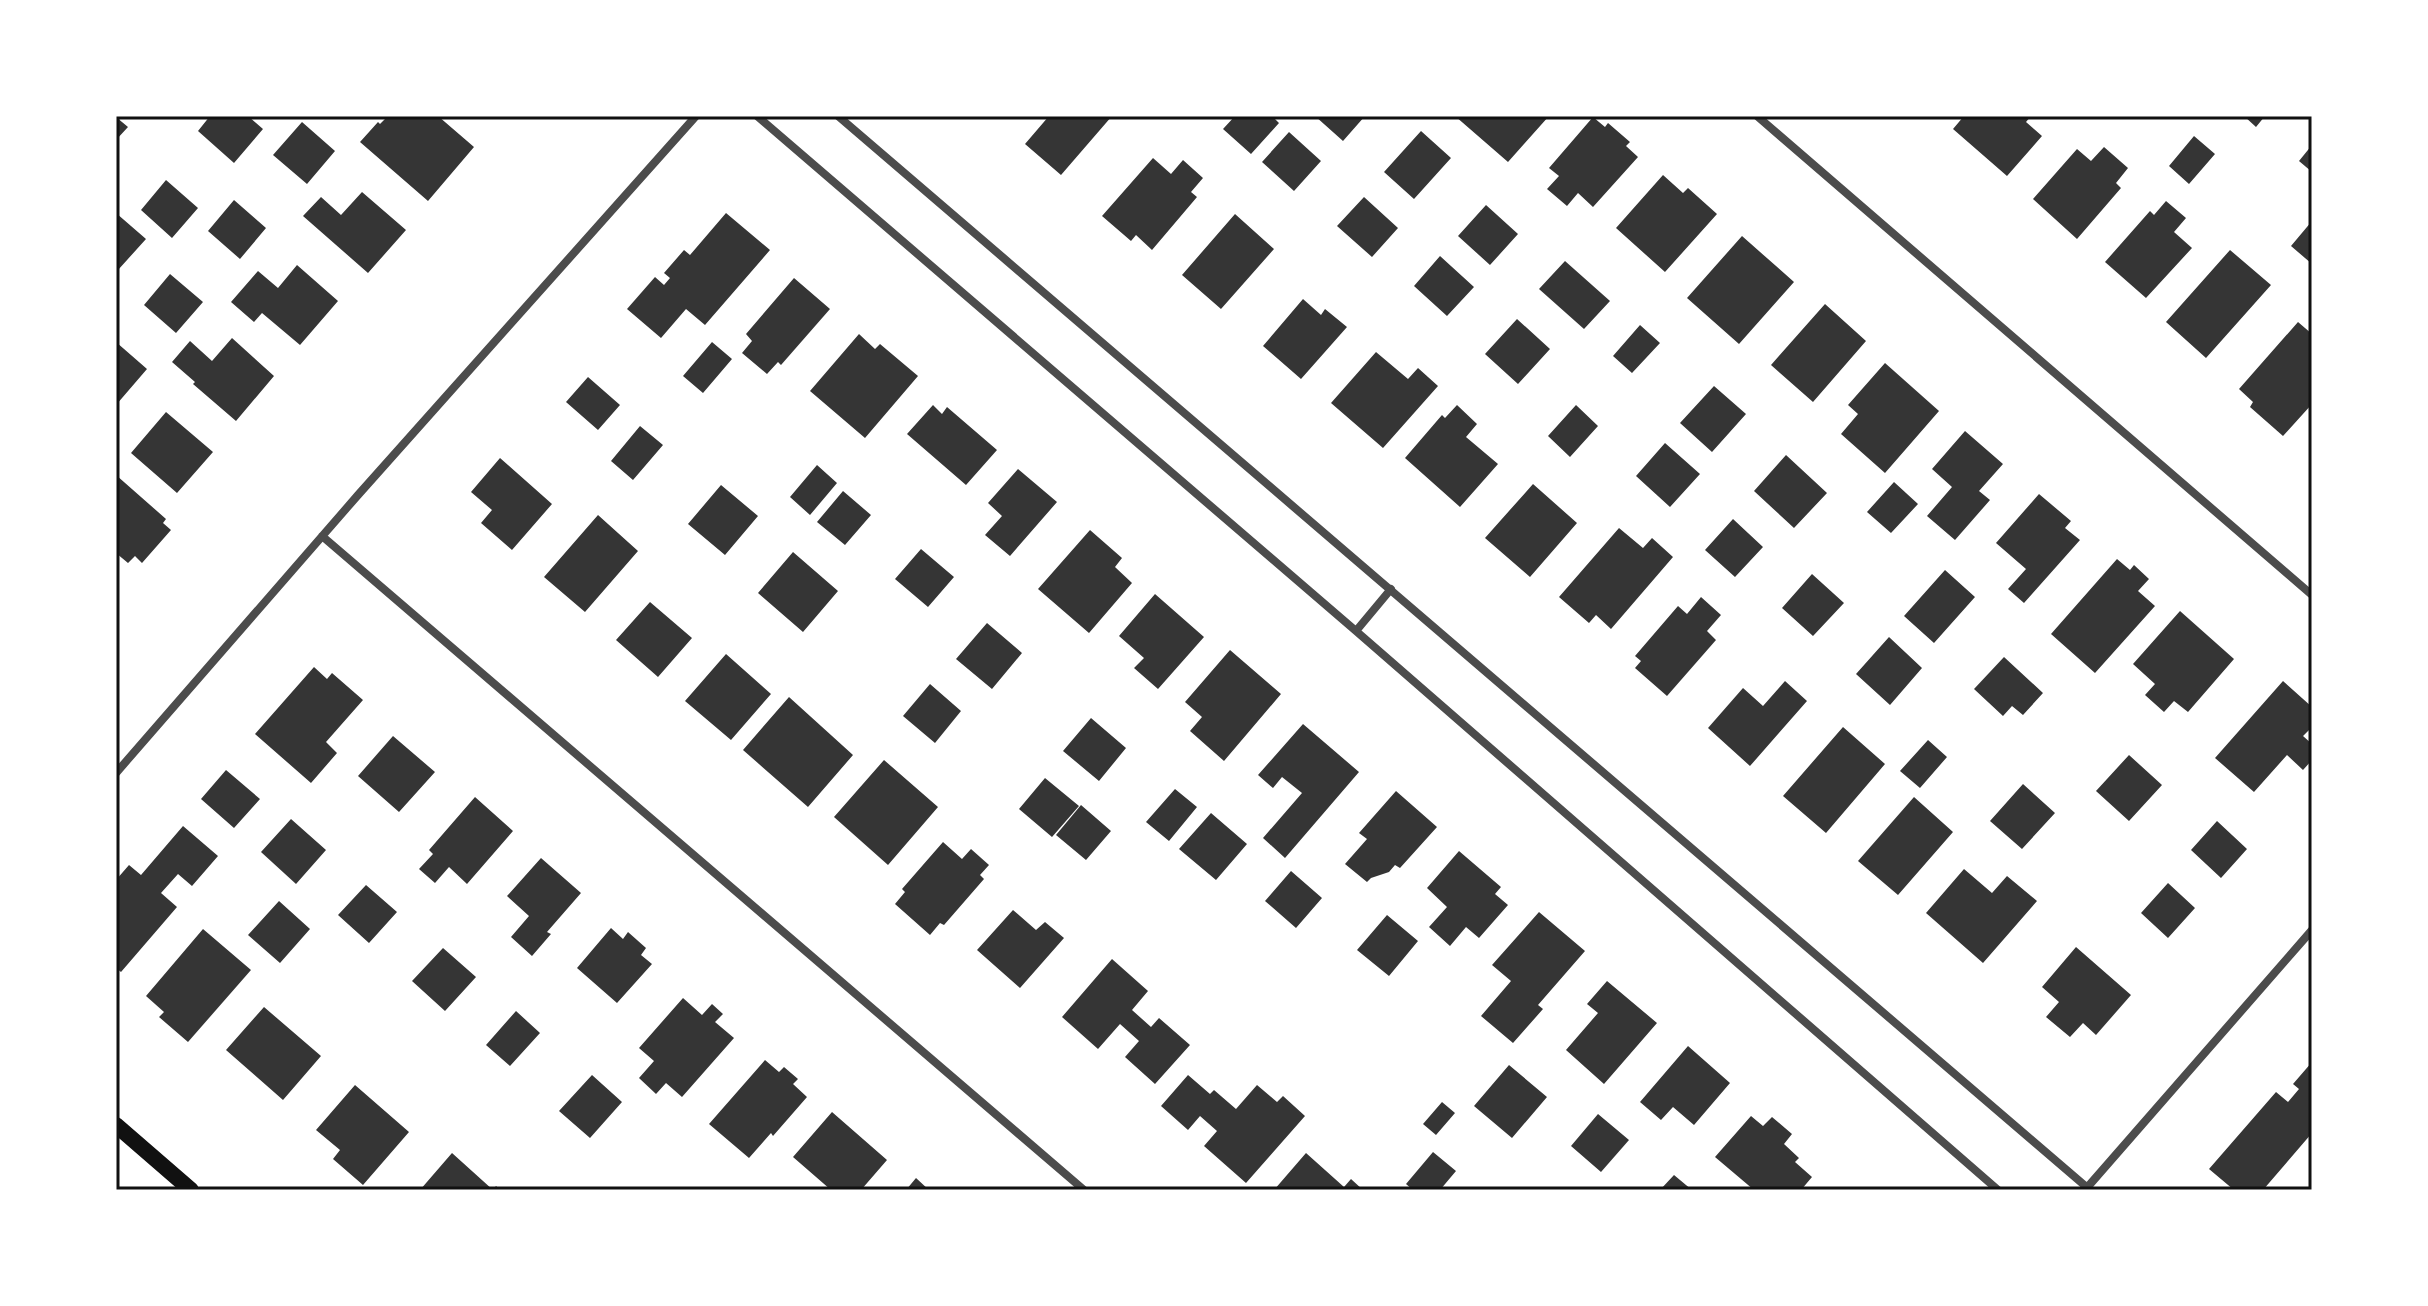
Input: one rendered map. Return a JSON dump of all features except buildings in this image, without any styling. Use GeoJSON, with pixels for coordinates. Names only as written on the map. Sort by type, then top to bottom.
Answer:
{"type":"FeatureCollection","features":[{"type":"Feature","properties":{"kind":"main road"},"geometry":{"type":"LineString","coordinates":[[116,1125],[191,1190]]}},
{"type":"Feature","properties":{"kind":"street"},"geometry":{"type":"LineString","coordinates":[[116,773],[322,536],[696,116]]}},
{"type":"Feature","properties":{"kind":"street"},"geometry":{"type":"LineString","coordinates":[[757,116],[1356,631],[1998,1190]]}},
{"type":"Feature","properties":{"kind":"street"},"geometry":{"type":"LineString","coordinates":[[838,116],[2087,1189],[2312,930]]}},
{"type":"Feature","properties":{"kind":"street"},"geometry":{"type":"LineString","coordinates":[[1757,116],[2312,595]]}},
{"type":"Feature","properties":{"kind":"street"},"geometry":{"type":"LineString","coordinates":[[322,536],[1084,1190]]}},
{"type":"Feature","properties":{"kind":"street"},"geometry":{"type":"LineString","coordinates":[[1356,631],[1391,589]]}}]}
